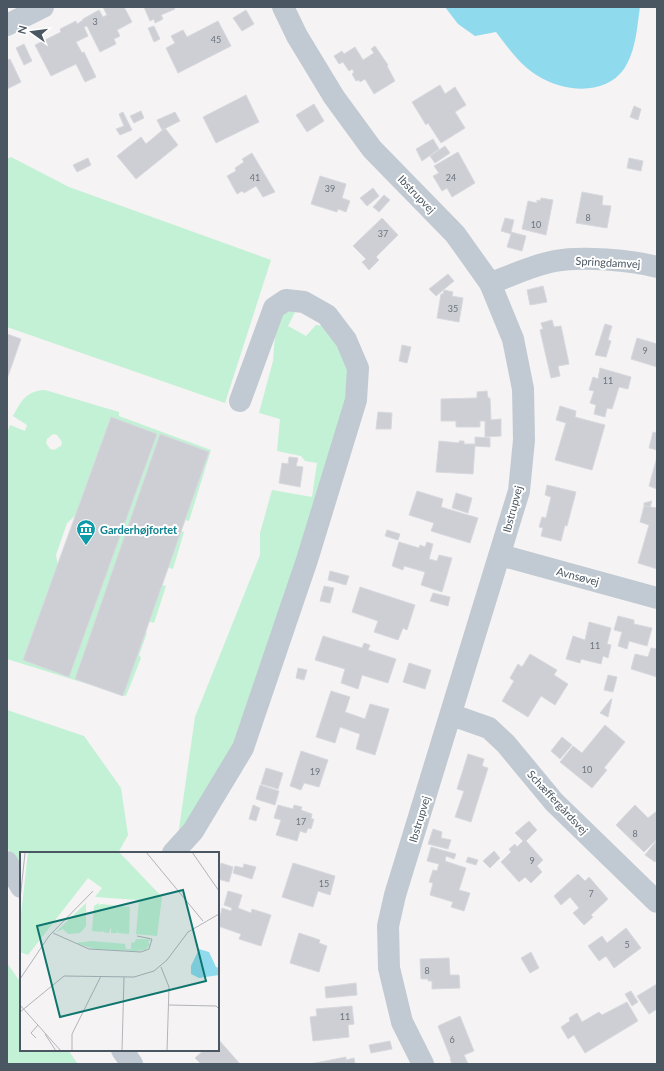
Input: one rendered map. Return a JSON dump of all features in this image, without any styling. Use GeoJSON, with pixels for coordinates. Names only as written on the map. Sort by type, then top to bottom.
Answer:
{"type":"FeatureCollection","features":[{"type":"Feature","properties":{"kind":"street"},"geometry":{"type":"LineString","coordinates":[[7,25],[43,7]]}},
{"type":"Feature","properties":{"kind":"street","name":"Ibstrupvej"},"geometry":{"type":"LineString","coordinates":[[283,7],[297,36],[334,97],[372,149],[456,234],[490,283],[513,339],[523,389],[524,440],[519,491],[452,715],[395,896],[388,926],[388,968],[402,1022],[422,1064]]}},
{"type":"Feature","properties":{"kind":"street","name":"Springdamvej"},"geometry":{"type":"LineString","coordinates":[[490,283],[556,261],[595,259],[647,264],[657,267]]}},
{"type":"Feature","properties":{"kind":"street"},"geometry":{"type":"LineString","coordinates":[[174,852],[193,832],[243,748],[306,560],[356,400],[358,368],[346,340],[327,315],[304,302],[286,300],[274,308],[240,401]]}},
{"type":"Feature","properties":{"kind":"street","name":"Avnsøvej"},"geometry":{"type":"LineString","coordinates":[[500,555],[657,598]]}},
{"type":"Feature","properties":{"kind":"street","name":"Schæffergårdsvej"},"geometry":{"type":"LineString","coordinates":[[452,715],[489,728],[506,744],[554,802],[657,902]]}},
{"type":"Feature","properties":{"kind":"street"},"geometry":{"type":"LineString","coordinates":[[7,862],[20,885]]}},
{"type":"Feature","properties":{"kind":"street"},"geometry":{"type":"LineString","coordinates":[[123,1051],[132,1064]]}},
{"type":"Feature","properties":{"kind":"green space"},"geometry":{"type":"Polygon","coordinates":[[[11,157],[69,187],[271,260],[225,403],[7,327],[7,159],[11,157]]]}},
{"type":"Feature","properties":{"kind":"green space"},"geometry":{"type":"Polygon","coordinates":[[[284,308],[297,308],[288,326],[306,336],[316,325],[325,326],[350,369],[342,430],[224,770],[178,836],[195,717],[260,555],[260,533],[272,490],[312,497],[317,463],[305,461],[301,456],[277,451],[280,419],[259,413],[273,361],[276,322],[284,308]]]}},
{"type":"Feature","properties":{"kind":"green space"},"geometry":{"type":"Polygon","coordinates":[[[45,390],[119,412],[119,416],[211,450],[189,521],[184,520],[179,530],[184,532],[173,569],[166,567],[159,584],[166,586],[154,623],[148,621],[143,632],[147,633],[139,655],[141,658],[126,696],[7,659],[7,433],[10,425],[25,431],[27,425],[13,416],[25,397],[33,392],[45,390]],[[53,434],[47,439],[46,443],[50,449],[54,450],[61,446],[62,442],[57,435],[53,434]],[[88,504],[67,523],[56,555],[61,582],[88,504]]]}},
{"type":"Feature","properties":{"kind":"green space"},"geometry":{"type":"Polygon","coordinates":[[[7,710],[84,736],[121,788],[128,835],[119,852],[20,852],[20,869],[7,847],[7,710]]]}},
{"type":"Feature","properties":{"kind":"green space"},"geometry":{"type":"Polygon","coordinates":[[[7,963],[20,982],[20,1051],[69,1051],[78,1064],[7,1064],[7,963]]]}},
{"type":"Feature","properties":{"kind":"water"},"geometry":{"type":"Polygon","coordinates":[[[445,7],[640,7],[634,47],[624,69],[616,78],[606,84],[584,89],[560,85],[538,76],[520,62],[496,32],[475,36],[458,24],[445,7]]]}},
{"type":"Feature","properties":{"kind":"building"},"geometry":{"type":"Polygon","coordinates":[[[103,7],[124,7],[132,22],[117,30],[120,36],[114,39],[116,44],[100,52],[87,26],[84,27],[88,36],[76,42],[82,53],[84,52],[96,77],[85,82],[76,64],[51,76],[35,45],[61,32],[60,29],[76,21],[77,24],[99,10],[103,17],[107,15],[103,7]]]}},
{"type":"Feature","properties":{"kind":"building"},"geometry":{"type":"Polygon","coordinates":[[[144,7],[174,7],[175,9],[161,15],[163,19],[155,23],[154,19],[150,21],[144,7]]]}},
{"type":"Feature","properties":{"kind":"building"},"geometry":{"type":"Polygon","coordinates":[[[246,10],[254,24],[242,31],[233,18],[246,10]]]}},
{"type":"Feature","properties":{"kind":"building"},"geometry":{"type":"Polygon","coordinates":[[[218,21],[231,46],[178,73],[166,48],[175,43],[171,36],[183,30],[187,37],[218,21]]]}},
{"type":"Feature","properties":{"kind":"building"},"geometry":{"type":"Polygon","coordinates":[[[154,26],[160,39],[154,42],[148,28],[154,26]]]}},
{"type":"Feature","properties":{"kind":"building"},"geometry":{"type":"Polygon","coordinates":[[[24,44],[32,61],[24,65],[16,48],[24,44]]]}},
{"type":"Feature","properties":{"kind":"building"},"geometry":{"type":"Polygon","coordinates":[[[375,46],[388,65],[387,66],[395,81],[374,94],[365,79],[360,82],[359,80],[356,81],[352,74],[354,72],[352,69],[349,71],[343,62],[339,64],[334,56],[342,51],[344,54],[355,47],[363,60],[374,53],[371,49],[375,46]]]}},
{"type":"Feature","properties":{"kind":"building"},"geometry":{"type":"Polygon","coordinates":[[[10,59],[21,82],[7,89],[7,60],[10,59]]]}},
{"type":"Feature","properties":{"kind":"building"},"geometry":{"type":"Polygon","coordinates":[[[440,85],[445,94],[455,87],[466,105],[455,112],[465,128],[441,143],[428,123],[426,125],[412,102],[440,85]]]}},
{"type":"Feature","properties":{"kind":"building"},"geometry":{"type":"Polygon","coordinates":[[[246,95],[259,122],[216,143],[203,117],[246,95]]]}},
{"type":"Feature","properties":{"kind":"building"},"geometry":{"type":"Polygon","coordinates":[[[314,104],[324,121],[307,132],[296,115],[314,104]]]}},
{"type":"Feature","properties":{"kind":"building"},"geometry":{"type":"Polygon","coordinates":[[[634,106],[641,109],[638,120],[630,117],[634,106]]]}},
{"type":"Feature","properties":{"kind":"building"},"geometry":{"type":"Polygon","coordinates":[[[141,111],[144,118],[134,123],[130,116],[141,111]]]}},
{"type":"Feature","properties":{"kind":"building"},"geometry":{"type":"Polygon","coordinates":[[[123,112],[132,130],[120,135],[116,129],[124,126],[119,114],[123,112]]]}},
{"type":"Feature","properties":{"kind":"building"},"geometry":{"type":"Polygon","coordinates":[[[175,112],[180,121],[162,130],[157,120],[175,112]]]}},
{"type":"Feature","properties":{"kind":"building"},"geometry":{"type":"Polygon","coordinates":[[[165,128],[178,145],[136,179],[117,156],[141,137],[146,144],[165,128]]]}},
{"type":"Feature","properties":{"kind":"building"},"geometry":{"type":"Polygon","coordinates":[[[433,139],[439,149],[422,161],[416,149],[433,139]]]}},
{"type":"Feature","properties":{"kind":"building"},"geometry":{"type":"Polygon","coordinates":[[[445,146],[450,153],[435,163],[430,156],[445,146]]]}},
{"type":"Feature","properties":{"kind":"building"},"geometry":{"type":"Polygon","coordinates":[[[458,152],[475,183],[452,197],[447,188],[442,191],[433,176],[439,173],[434,166],[458,152]]]}},
{"type":"Feature","properties":{"kind":"building"},"geometry":{"type":"Polygon","coordinates":[[[252,153],[275,192],[263,197],[256,186],[244,193],[242,191],[237,194],[227,176],[236,171],[235,168],[244,162],[242,159],[252,153]]]}},
{"type":"Feature","properties":{"kind":"building"},"geometry":{"type":"Polygon","coordinates":[[[88,158],[91,165],[77,172],[73,165],[88,158]]]}},
{"type":"Feature","properties":{"kind":"building"},"geometry":{"type":"Polygon","coordinates":[[[629,158],[643,161],[641,171],[627,168],[629,158]]]}},
{"type":"Feature","properties":{"kind":"building"},"geometry":{"type":"Polygon","coordinates":[[[320,176],[346,184],[342,198],[350,201],[346,212],[338,209],[337,212],[311,204],[320,176]]]}},
{"type":"Feature","properties":{"kind":"building"},"geometry":{"type":"Polygon","coordinates":[[[373,188],[379,196],[367,206],[360,198],[373,188]]]}},
{"type":"Feature","properties":{"kind":"building"},"geometry":{"type":"Polygon","coordinates":[[[582,192],[603,196],[602,205],[611,206],[607,228],[576,223],[582,192]]]}},
{"type":"Feature","properties":{"kind":"building"},"geometry":{"type":"Polygon","coordinates":[[[384,195],[390,200],[379,212],[373,207],[384,195]]]}},
{"type":"Feature","properties":{"kind":"building"},"geometry":{"type":"Polygon","coordinates":[[[541,198],[553,200],[546,235],[522,229],[528,201],[537,203],[537,200],[540,201],[541,198]]]}},
{"type":"Feature","properties":{"kind":"building"},"geometry":{"type":"Polygon","coordinates":[[[382,218],[398,235],[376,257],[379,260],[369,270],[362,262],[366,259],[353,246],[382,218]]]}},
{"type":"Feature","properties":{"kind":"building"},"geometry":{"type":"Polygon","coordinates":[[[505,218],[514,220],[511,232],[526,236],[522,251],[507,247],[511,234],[501,231],[505,218]]]}},
{"type":"Feature","properties":{"kind":"building"},"geometry":{"type":"Polygon","coordinates":[[[448,274],[454,281],[436,296],[429,289],[448,274]]]}},
{"type":"Feature","properties":{"kind":"building"},"geometry":{"type":"Polygon","coordinates":[[[543,286],[547,302],[530,305],[527,290],[543,286]]]}},
{"type":"Feature","properties":{"kind":"building"},"geometry":{"type":"Polygon","coordinates":[[[444,290],[453,292],[452,296],[463,298],[459,322],[437,318],[441,294],[443,294],[444,290]]]}},
{"type":"Feature","properties":{"kind":"building"},"geometry":{"type":"Polygon","coordinates":[[[552,320],[554,327],[561,326],[569,364],[558,366],[560,376],[551,378],[540,330],[543,329],[541,323],[552,320]]]}},
{"type":"Feature","properties":{"kind":"building"},"geometry":{"type":"Polygon","coordinates":[[[605,324],[612,326],[608,340],[611,341],[606,357],[595,355],[605,324]]]}},
{"type":"Feature","properties":{"kind":"building"},"geometry":{"type":"Polygon","coordinates":[[[7,334],[21,339],[7,379],[7,334]]]}},
{"type":"Feature","properties":{"kind":"building"},"geometry":{"type":"Polygon","coordinates":[[[637,338],[657,344],[657,367],[631,359],[637,338]]]}},
{"type":"Feature","properties":{"kind":"building"},"geometry":{"type":"Polygon","coordinates":[[[402,345],[411,347],[407,363],[399,361],[402,345]]]}},
{"type":"Feature","properties":{"kind":"building"},"geometry":{"type":"Polygon","coordinates":[[[600,368],[631,377],[628,389],[619,387],[612,409],[607,408],[605,417],[594,414],[596,405],[590,403],[594,391],[589,390],[593,377],[598,379],[600,368]]]}},
{"type":"Feature","properties":{"kind":"building"},"geometry":{"type":"Polygon","coordinates":[[[487,391],[488,398],[490,398],[491,420],[501,419],[501,436],[485,437],[485,421],[480,421],[480,427],[456,427],[456,421],[441,421],[441,399],[477,398],[477,392],[487,391]]]}},
{"type":"Feature","properties":{"kind":"building"},"geometry":{"type":"Polygon","coordinates":[[[560,406],[576,411],[575,417],[605,425],[592,470],[555,460],[566,423],[556,420],[560,406]]]}},
{"type":"Feature","properties":{"kind":"building"},"geometry":{"type":"Polygon","coordinates":[[[378,412],[392,413],[391,429],[376,429],[378,412]]]}},
{"type":"Feature","properties":{"kind":"building"},"geometry":{"type":"Polygon","coordinates":[[[111,417],[157,434],[69,677],[23,660],[111,417]]]}},
{"type":"Feature","properties":{"kind":"building"},"geometry":{"type":"Polygon","coordinates":[[[653,432],[657,433],[657,450],[649,448],[653,432]]]}},
{"type":"Feature","properties":{"kind":"building"},"geometry":{"type":"Polygon","coordinates":[[[160,434],[209,452],[123,696],[75,679],[160,434]]]}},
{"type":"Feature","properties":{"kind":"building"},"geometry":{"type":"Polygon","coordinates":[[[475,437],[490,438],[490,447],[475,446],[473,474],[436,472],[439,441],[459,443],[459,441],[464,441],[464,444],[475,444],[475,437]]]}},
{"type":"Feature","properties":{"kind":"building"},"geometry":{"type":"Polygon","coordinates":[[[289,457],[298,458],[296,466],[303,467],[300,487],[279,483],[282,463],[288,464],[289,457]]]}},
{"type":"Feature","properties":{"kind":"building"},"geometry":{"type":"Polygon","coordinates":[[[657,457],[657,489],[649,486],[657,457]]]}},
{"type":"Feature","properties":{"kind":"building"},"geometry":{"type":"Polygon","coordinates":[[[547,485],[576,492],[567,526],[565,525],[561,541],[541,536],[543,528],[539,527],[542,517],[546,518],[551,497],[545,495],[547,485]]]}},
{"type":"Feature","properties":{"kind":"building"},"geometry":{"type":"Polygon","coordinates":[[[417,491],[443,499],[441,507],[478,518],[470,543],[431,531],[434,523],[409,515],[417,491]]]}},
{"type":"Feature","properties":{"kind":"building"},"geometry":{"type":"Polygon","coordinates":[[[456,493],[472,498],[468,513],[452,508],[456,493]]]}},
{"type":"Feature","properties":{"kind":"building"},"geometry":{"type":"Polygon","coordinates":[[[652,501],[650,507],[644,506],[644,503],[652,501]]]}},
{"type":"Feature","properties":{"kind":"building"},"geometry":{"type":"Polygon","coordinates":[[[644,506],[657,508],[657,569],[638,563],[649,525],[640,522],[644,506]]]}},
{"type":"Feature","properties":{"kind":"building"},"geometry":{"type":"Polygon","coordinates":[[[387,530],[400,534],[398,540],[385,536],[387,530]]]}},
{"type":"Feature","properties":{"kind":"building"},"geometry":{"type":"Polygon","coordinates":[[[399,542],[419,548],[420,545],[425,547],[427,542],[433,544],[429,559],[437,561],[439,555],[452,558],[442,592],[421,585],[425,572],[404,566],[403,570],[392,566],[399,542]]]}},
{"type":"Feature","properties":{"kind":"building"},"geometry":{"type":"Polygon","coordinates":[[[330,571],[349,576],[346,585],[328,580],[330,571]]]}},
{"type":"Feature","properties":{"kind":"building"},"geometry":{"type":"Polygon","coordinates":[[[324,586],[334,588],[330,603],[320,601],[324,586]]]}},
{"type":"Feature","properties":{"kind":"building"},"geometry":{"type":"Polygon","coordinates":[[[360,587],[415,605],[407,630],[403,628],[398,640],[374,632],[378,621],[352,612],[360,587]]]}},
{"type":"Feature","properties":{"kind":"building"},"geometry":{"type":"Polygon","coordinates":[[[433,593],[450,597],[448,606],[430,601],[433,593]]]}},
{"type":"Feature","properties":{"kind":"building"},"geometry":{"type":"Polygon","coordinates":[[[618,616],[634,620],[634,624],[652,628],[647,646],[629,641],[627,649],[618,646],[622,632],[614,630],[618,616]]]}},
{"type":"Feature","properties":{"kind":"building"},"geometry":{"type":"Polygon","coordinates":[[[589,622],[611,628],[607,644],[611,645],[608,658],[603,656],[601,664],[581,659],[580,663],[566,659],[573,636],[585,640],[589,622]]]}},
{"type":"Feature","properties":{"kind":"building"},"geometry":{"type":"Polygon","coordinates":[[[323,636],[362,648],[364,643],[370,645],[368,650],[396,659],[388,683],[362,675],[358,689],[341,683],[345,669],[315,660],[323,636]]]}},
{"type":"Feature","properties":{"kind":"building"},"geometry":{"type":"Polygon","coordinates":[[[651,648],[657,649],[657,677],[631,669],[635,654],[648,657],[651,648]]]}},
{"type":"Feature","properties":{"kind":"building"},"geometry":{"type":"Polygon","coordinates":[[[530,654],[557,670],[554,675],[568,684],[555,705],[541,696],[528,717],[502,701],[514,681],[510,678],[518,664],[522,667],[530,654]]]}},
{"type":"Feature","properties":{"kind":"building"},"geometry":{"type":"Polygon","coordinates":[[[409,663],[431,670],[425,689],[403,682],[409,663]]]}},
{"type":"Feature","properties":{"kind":"building"},"geometry":{"type":"Polygon","coordinates":[[[298,668],[307,670],[304,680],[296,678],[298,668]]]}},
{"type":"Feature","properties":{"kind":"building"},"geometry":{"type":"Polygon","coordinates":[[[608,675],[617,677],[613,692],[604,690],[608,675]]]}},
{"type":"Feature","properties":{"kind":"building"},"geometry":{"type":"Polygon","coordinates":[[[331,691],[350,697],[345,712],[365,719],[370,704],[389,709],[375,755],[356,749],[360,734],[340,727],[335,743],[316,737],[331,691]]]}},
{"type":"Feature","properties":{"kind":"building"},"geometry":{"type":"Polygon","coordinates":[[[612,699],[608,717],[600,713],[612,699]]]}},
{"type":"Feature","properties":{"kind":"building"},"geometry":{"type":"Polygon","coordinates":[[[605,725],[625,742],[604,768],[607,770],[592,788],[560,762],[573,746],[582,753],[605,725]]]}},
{"type":"Feature","properties":{"kind":"building"},"geometry":{"type":"Polygon","coordinates":[[[562,737],[572,745],[560,759],[551,751],[562,737]]]}},
{"type":"Feature","properties":{"kind":"building"},"geometry":{"type":"Polygon","coordinates":[[[301,751],[328,760],[319,787],[304,783],[301,790],[290,786],[301,751]]]}},
{"type":"Feature","properties":{"kind":"building"},"geometry":{"type":"Polygon","coordinates":[[[468,754],[484,759],[482,766],[488,768],[471,822],[455,817],[464,791],[457,789],[468,754]]]}},
{"type":"Feature","properties":{"kind":"building"},"geometry":{"type":"Polygon","coordinates":[[[266,768],[283,773],[278,789],[261,784],[266,768]]]}},
{"type":"Feature","properties":{"kind":"building"},"geometry":{"type":"Polygon","coordinates":[[[260,785],[279,791],[275,805],[256,799],[260,785]]]}},
{"type":"Feature","properties":{"kind":"building"},"geometry":{"type":"Polygon","coordinates":[[[253,805],[260,808],[256,821],[249,819],[253,805]]]}},
{"type":"Feature","properties":{"kind":"building"},"geometry":{"type":"Polygon","coordinates":[[[278,805],[293,809],[294,805],[302,807],[301,810],[312,814],[311,819],[314,819],[311,829],[308,828],[306,833],[300,831],[297,841],[276,835],[281,820],[274,818],[278,805]]]}},
{"type":"Feature","properties":{"kind":"building"},"geometry":{"type":"Polygon","coordinates":[[[635,805],[648,818],[657,811],[657,839],[644,852],[616,825],[635,805]]]}},
{"type":"Feature","properties":{"kind":"building"},"geometry":{"type":"Polygon","coordinates":[[[529,821],[537,830],[526,841],[543,860],[537,866],[542,872],[531,883],[525,877],[519,882],[501,862],[511,852],[509,849],[515,844],[517,847],[523,841],[515,833],[529,821]]]}},
{"type":"Feature","properties":{"kind":"building"},"geometry":{"type":"Polygon","coordinates":[[[433,829],[442,832],[441,838],[451,840],[448,849],[428,844],[433,829]]]}},
{"type":"Feature","properties":{"kind":"building"},"geometry":{"type":"Polygon","coordinates":[[[656,841],[657,860],[655,862],[645,855],[656,841]]]}},
{"type":"Feature","properties":{"kind":"building"},"geometry":{"type":"Polygon","coordinates":[[[431,847],[456,854],[454,859],[446,856],[445,861],[466,868],[459,890],[470,893],[464,911],[451,907],[453,902],[430,895],[433,883],[429,882],[433,870],[437,871],[439,864],[427,861],[431,847]]]}},
{"type":"Feature","properties":{"kind":"building"},"geometry":{"type":"Polygon","coordinates":[[[494,851],[500,858],[490,868],[483,861],[494,851]]]}},
{"type":"Feature","properties":{"kind":"building"},"geometry":{"type":"Polygon","coordinates":[[[468,857],[478,860],[476,865],[466,862],[468,857]]]}},
{"type":"Feature","properties":{"kind":"building"},"geometry":{"type":"Polygon","coordinates":[[[221,863],[233,867],[229,882],[219,879],[221,863]]]}},
{"type":"Feature","properties":{"kind":"building"},"geometry":{"type":"Polygon","coordinates":[[[293,863],[335,876],[330,895],[318,891],[313,907],[282,897],[293,863]]]}},
{"type":"Feature","properties":{"kind":"building"},"geometry":{"type":"Polygon","coordinates":[[[244,864],[256,867],[252,879],[233,873],[235,866],[243,868],[244,864]]]}},
{"type":"Feature","properties":{"kind":"building"},"geometry":{"type":"Polygon","coordinates":[[[578,874],[585,881],[589,877],[608,899],[591,915],[593,917],[584,925],[573,913],[579,908],[570,897],[561,905],[554,896],[578,874]]]}},
{"type":"Feature","properties":{"kind":"building"},"geometry":{"type":"Polygon","coordinates":[[[228,891],[242,895],[238,908],[251,913],[252,909],[271,915],[261,946],[239,939],[241,934],[219,926],[222,908],[231,911],[232,908],[224,905],[228,891]]]}},
{"type":"Feature","properties":{"kind":"building"},"geometry":{"type":"Polygon","coordinates":[[[626,928],[641,948],[614,968],[606,956],[599,961],[588,946],[602,936],[607,943],[626,928]]]}},
{"type":"Feature","properties":{"kind":"building"},"geometry":{"type":"Polygon","coordinates":[[[299,933],[320,940],[319,943],[327,946],[319,972],[290,963],[299,933]]]}},
{"type":"Feature","properties":{"kind":"building"},"geometry":{"type":"Polygon","coordinates":[[[531,952],[539,968],[530,973],[521,958],[531,952]]]}},
{"type":"Feature","properties":{"kind":"building"},"geometry":{"type":"Polygon","coordinates":[[[449,958],[450,975],[459,975],[460,988],[432,989],[432,981],[428,981],[428,979],[421,979],[420,959],[449,958]]]}},
{"type":"Feature","properties":{"kind":"building"},"geometry":{"type":"Polygon","coordinates":[[[356,983],[357,995],[326,998],[325,987],[356,983]]]}},
{"type":"Feature","properties":{"kind":"building"},"geometry":{"type":"Polygon","coordinates":[[[657,984],[657,1009],[649,1014],[637,996],[657,984]]]}},
{"type":"Feature","properties":{"kind":"building"},"geometry":{"type":"Polygon","coordinates":[[[631,991],[638,1002],[632,1006],[625,994],[631,991]]]}},
{"type":"Feature","properties":{"kind":"building"},"geometry":{"type":"Polygon","coordinates":[[[627,1002],[638,1021],[585,1053],[574,1035],[568,1039],[561,1027],[570,1021],[569,1018],[577,1013],[582,1022],[599,1012],[602,1015],[627,1002]]]}},
{"type":"Feature","properties":{"kind":"building"},"geometry":{"type":"Polygon","coordinates":[[[352,1006],[354,1024],[348,1025],[349,1037],[313,1041],[310,1017],[317,1016],[316,1009],[352,1006]]]}},
{"type":"Feature","properties":{"kind":"building"},"geometry":{"type":"Polygon","coordinates":[[[460,1016],[474,1051],[464,1055],[468,1064],[452,1064],[438,1026],[460,1016]]]}},
{"type":"Feature","properties":{"kind":"building"},"geometry":{"type":"Polygon","coordinates":[[[219,1040],[240,1064],[201,1064],[195,1058],[203,1051],[219,1051],[219,1040]]]}},
{"type":"Feature","properties":{"kind":"building"},"geometry":{"type":"Polygon","coordinates":[[[390,1041],[392,1049],[371,1053],[369,1045],[390,1041]]]}},
{"type":"Feature","properties":{"kind":"building"},"geometry":{"type":"Polygon","coordinates":[[[346,1057],[346,1060],[354,1058],[355,1064],[310,1064],[346,1057]]]}},
{"type":"Feature","properties":{"kind":"place","name":"Garderhøjfortet"},"geometry":{"type":"Point","coordinates":[86,546]}}]}
